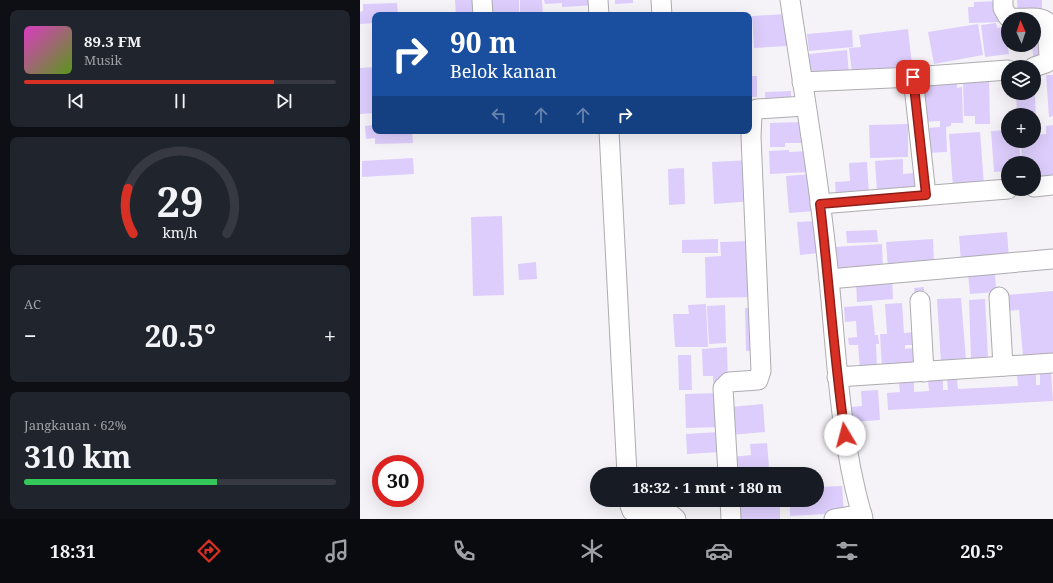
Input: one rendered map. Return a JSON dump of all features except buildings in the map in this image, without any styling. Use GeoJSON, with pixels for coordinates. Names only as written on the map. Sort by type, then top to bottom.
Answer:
{"type":"FeatureCollection","features":[{"type":"Feature","properties":{"kind":"street"},"geometry":{"type":"LineString","coordinates":[[482,0],[483,12]]}},
{"type":"Feature","properties":{"kind":"street"},"geometry":{"type":"LineString","coordinates":[[598,0],[599,12]]}},
{"type":"Feature","properties":{"kind":"street"},"geometry":{"type":"LineString","coordinates":[[661,0],[662,12]]}},
{"type":"Feature","properties":{"kind":"street"},"geometry":{"type":"LineString","coordinates":[[790,0],[820,204],[829,279],[837,377],[847,450],[862,517],[834,519]]}},
{"type":"Feature","properties":{"kind":"street"},"geometry":{"type":"LineString","coordinates":[[1003,0],[1003,8],[1008,17],[1013,19],[1040,19],[1046,22],[1049,57],[1046,63],[1041,65]]}},
{"type":"Feature","properties":{"kind":"street"},"geometry":{"type":"LineString","coordinates":[[802,82],[913,77],[1001,71]]}},
{"type":"Feature","properties":{"kind":"street"},"geometry":{"type":"LineString","coordinates":[[913,77],[926,195]]}},
{"type":"Feature","properties":{"kind":"street"},"geometry":{"type":"LineString","coordinates":[[728,467],[723,388],[729,382],[758,380],[761,371],[752,152],[752,115],[757,109],[805,106]]}},
{"type":"Feature","properties":{"kind":"street"},"geometry":{"type":"LineString","coordinates":[[609,134],[627,467]]}},
{"type":"Feature","properties":{"kind":"street"},"geometry":{"type":"LineString","coordinates":[[1041,186],[1053,185]]}},
{"type":"Feature","properties":{"kind":"street"},"geometry":{"type":"LineString","coordinates":[[820,204],[1001,190]]}},
{"type":"Feature","properties":{"kind":"street"},"geometry":{"type":"LineString","coordinates":[[829,279],[1053,259]]}},
{"type":"Feature","properties":{"kind":"street"},"geometry":{"type":"LineString","coordinates":[[998,297],[1003,366]]}},
{"type":"Feature","properties":{"kind":"street"},"geometry":{"type":"LineString","coordinates":[[920,301],[924,372]]}},
{"type":"Feature","properties":{"kind":"street"},"geometry":{"type":"LineString","coordinates":[[837,377],[1053,363]]}},
{"type":"Feature","properties":{"kind":"street"},"geometry":{"type":"LineString","coordinates":[[631,507],[632,510],[638,513],[669,514],[676,519]]}},
{"type":"Feature","properties":{"kind":"street"},"geometry":{"type":"LineString","coordinates":[[730,507],[731,519]]}},
{"type":"Feature","properties":{"kind":"route"},"geometry":{"type":"LineString","coordinates":[[845,435],[837,377],[829,279],[820,204],[926,195],[913,77]]}}]}
